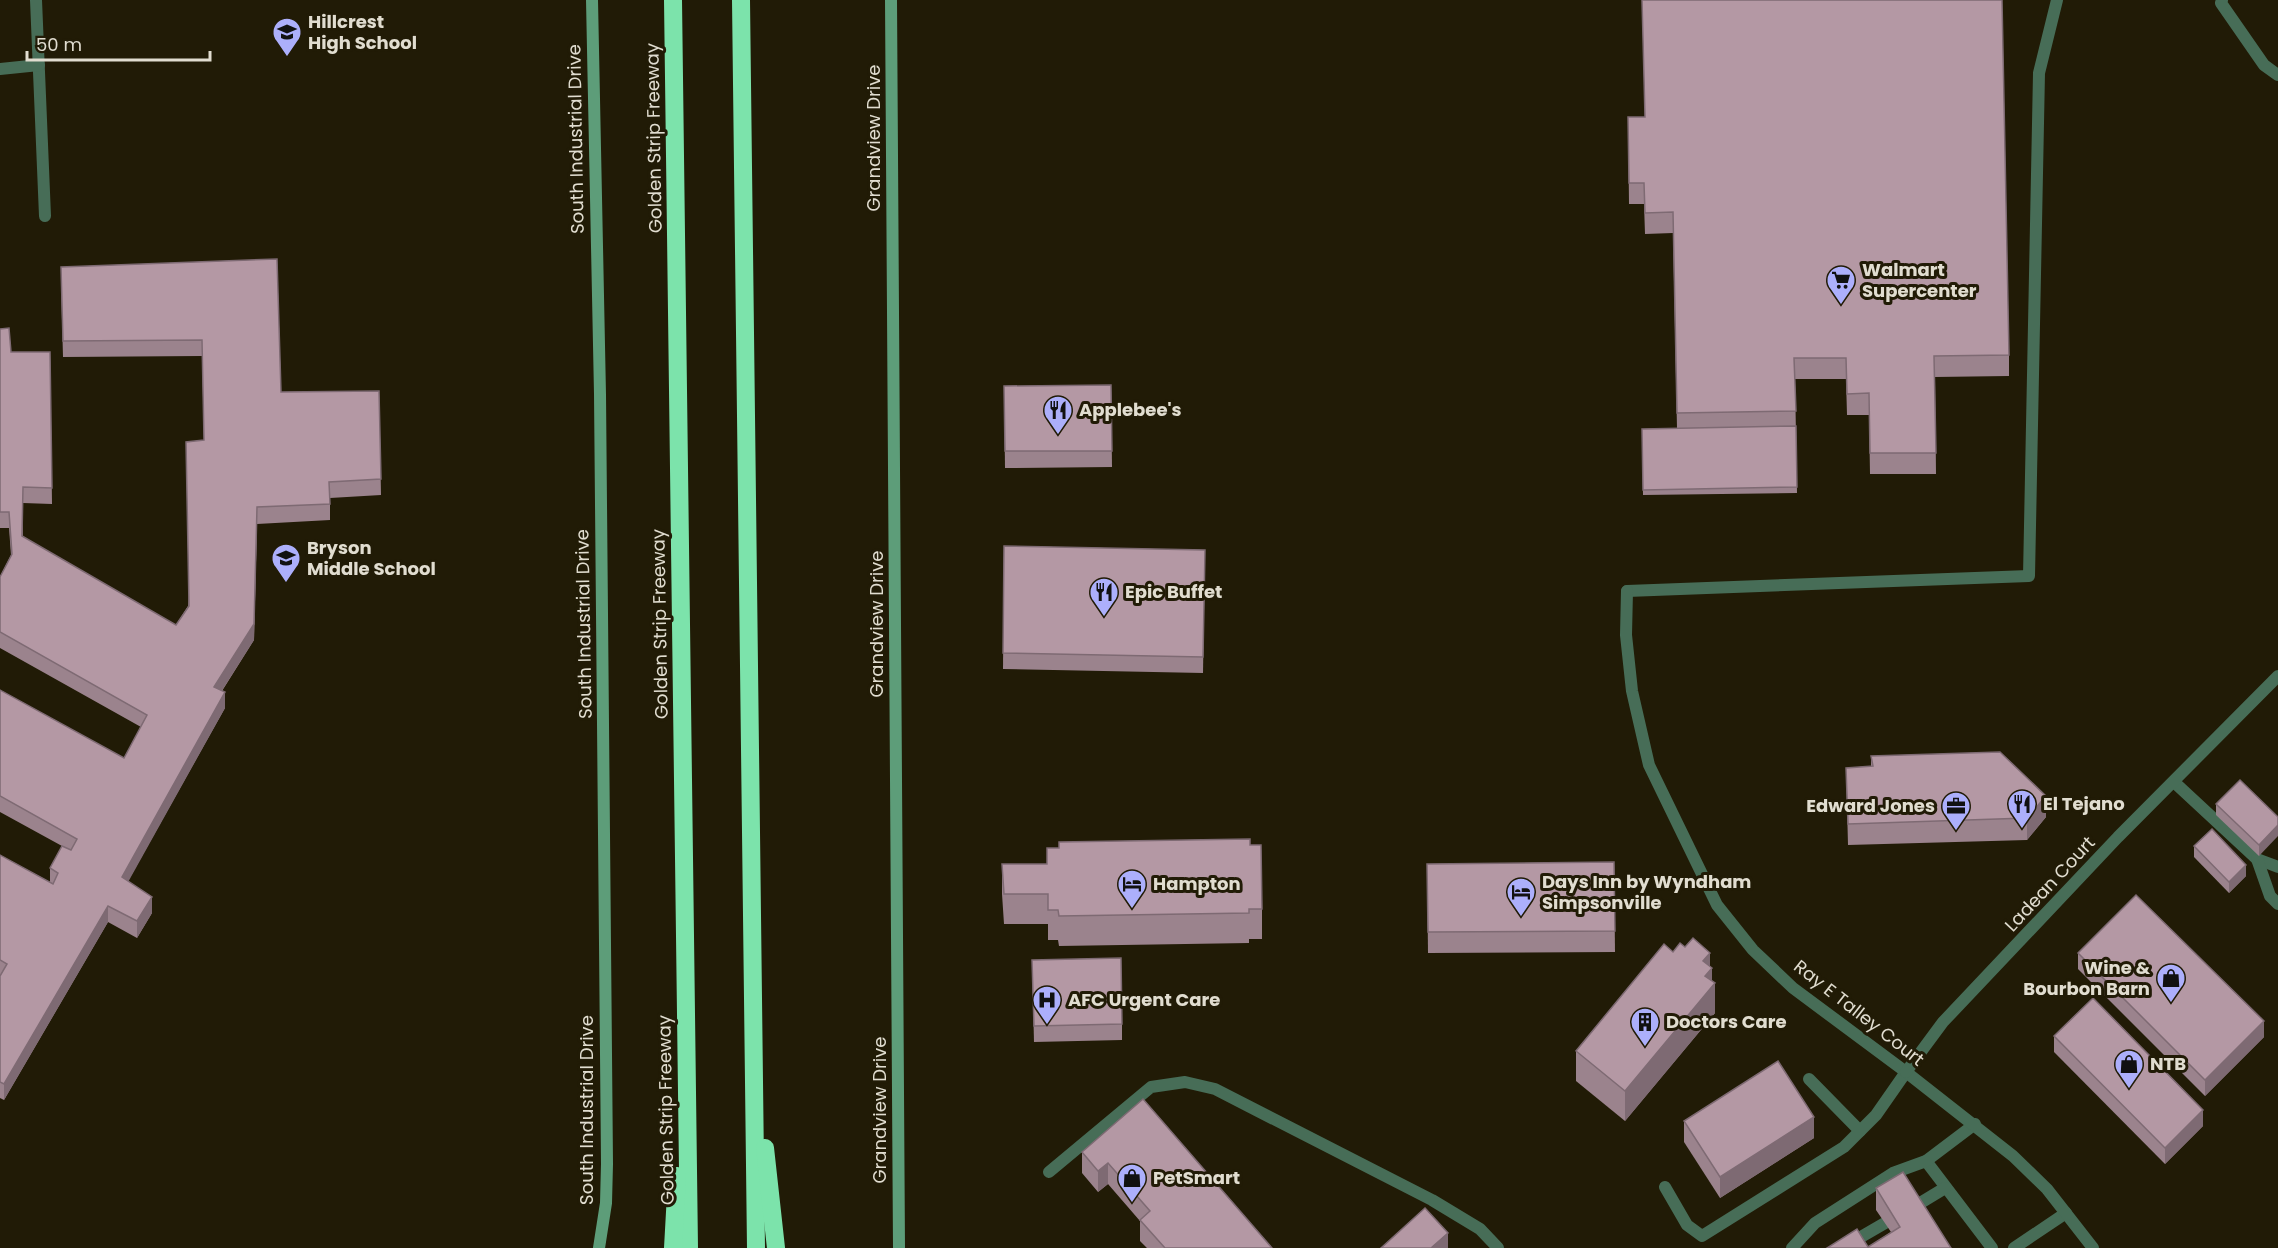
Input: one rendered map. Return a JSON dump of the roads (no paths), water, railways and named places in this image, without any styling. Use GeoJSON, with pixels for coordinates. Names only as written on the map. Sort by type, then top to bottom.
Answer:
{"type":"FeatureCollection","features":[{"type":"Feature","properties":{"kind":"highway","name":"Golden Strip Freeway"},"geometry":{"type":"LineString","coordinates":[[673,0],[689,1248]]}},
{"type":"Feature","properties":{"kind":"highway"},"geometry":{"type":"LineString","coordinates":[[741,0],[756,1248]]}},
{"type":"Feature","properties":{"kind":"highway"},"geometry":{"type":"LineString","coordinates":[[673,1248],[686,1031]]}},
{"type":"Feature","properties":{"kind":"highway"},"geometry":{"type":"LineString","coordinates":[[753,1038],[776,1248]]}},
{"type":"Feature","properties":{"kind":"street"},"geometry":{"type":"LineString","coordinates":[[36,0],[45,216]]}},
{"type":"Feature","properties":{"kind":"street","name":"South Industrial Drive"},"geometry":{"type":"LineString","coordinates":[[592,0],[600,405],[607,1164],[606,1203],[599,1248]]}},
{"type":"Feature","properties":{"kind":"street","name":"Grandview Drive"},"geometry":{"type":"LineString","coordinates":[[891,0],[899,1248]]}},
{"type":"Feature","properties":{"kind":"street","name":"Ray E Talley Court"},"geometry":{"type":"LineString","coordinates":[[2057,0],[2039,73],[2029,576],[1627,591],[1626,635],[1632,691],[1649,765],[1717,906],[1754,950],[1793,988],[1975,1124],[2013,1156],[2047,1189],[2093,1248]]}},
{"type":"Feature","properties":{"kind":"street"},"geometry":{"type":"LineString","coordinates":[[2222,0],[2221,3],[2264,65],[2278,75]]}},
{"type":"Feature","properties":{"kind":"street"},"geometry":{"type":"LineString","coordinates":[[0,69],[39,65]]}},
{"type":"Feature","properties":{"kind":"street","name":"Ladean Court"},"geometry":{"type":"LineString","coordinates":[[1665,1187],[1687,1225],[1702,1236],[1844,1147],[1876,1114],[1943,1022],[2118,837],[2278,676]]}},
{"type":"Feature","properties":{"kind":"street"},"geometry":{"type":"LineString","coordinates":[[2174,782],[2257,859],[2278,867]]}},
{"type":"Feature","properties":{"kind":"street"},"geometry":{"type":"LineString","coordinates":[[2257,859],[2270,896],[2278,904]]}},
{"type":"Feature","properties":{"kind":"street"},"geometry":{"type":"LineString","coordinates":[[1809,1079],[1860,1131]]}},
{"type":"Feature","properties":{"kind":"street"},"geometry":{"type":"LineString","coordinates":[[1049,1172],[1150,1087],[1185,1082],[1215,1089],[1432,1200],[1480,1229],[1498,1248]]}},
{"type":"Feature","properties":{"kind":"street"},"geometry":{"type":"LineString","coordinates":[[1792,1248],[1815,1223],[1893,1173],[1926,1161],[1975,1124]]}},
{"type":"Feature","properties":{"kind":"street"},"geometry":{"type":"LineString","coordinates":[[1926,1161],[1989,1247]]}},
{"type":"Feature","properties":{"kind":"street"},"geometry":{"type":"LineString","coordinates":[[1912,1208],[1945,1188]]}},
{"type":"Feature","properties":{"kind":"street"},"geometry":{"type":"LineString","coordinates":[[2014,1248],[2066,1213]]}},
{"type":"Feature","properties":{"kind":"street"},"geometry":{"type":"LineString","coordinates":[[1842,1248],[1885,1223]]}},
{"type":"Feature","properties":{"kind":"place","name":"Hillcrest High School"},"geometry":{"type":"Point","coordinates":[287,58]}},
{"type":"Feature","properties":{"kind":"place","name":"Walmart Supercenter"},"geometry":{"type":"Point","coordinates":[1841,306]}},
{"type":"Feature","properties":{"kind":"place","name":"Applebee's"},"geometry":{"type":"Point","coordinates":[1058,436]}},
{"type":"Feature","properties":{"kind":"place","name":"Bryson Middle School"},"geometry":{"type":"Point","coordinates":[286,584]}},
{"type":"Feature","properties":{"kind":"place","name":"Epic Buffet"},"geometry":{"type":"Point","coordinates":[1104,618]}},
{"type":"Feature","properties":{"kind":"place","name":"El Tejano"},"geometry":{"type":"Point","coordinates":[2022,830]}},
{"type":"Feature","properties":{"kind":"place","name":"Edward Jones"},"geometry":{"type":"Point","coordinates":[1956,832]}},
{"type":"Feature","properties":{"kind":"place","name":"Hampton"},"geometry":{"type":"Point","coordinates":[1132,910]}},
{"type":"Feature","properties":{"kind":"place","name":"Days Inn by Wyndham Simpsonville"},"geometry":{"type":"Point","coordinates":[1521,918]}},
{"type":"Feature","properties":{"kind":"place","name":"Wine & Bourbon Barn"},"geometry":{"type":"Point","coordinates":[2171,1004]}},
{"type":"Feature","properties":{"kind":"place","name":"AFC Urgent Care"},"geometry":{"type":"Point","coordinates":[1047,1026]}},
{"type":"Feature","properties":{"kind":"place","name":"Doctors Care"},"geometry":{"type":"Point","coordinates":[1645,1048]}},
{"type":"Feature","properties":{"kind":"place","name":"NTB"},"geometry":{"type":"Point","coordinates":[2129,1090]}},
{"type":"Feature","properties":{"kind":"place","name":"PetSmart"},"geometry":{"type":"Point","coordinates":[1132,1204]}}]}
